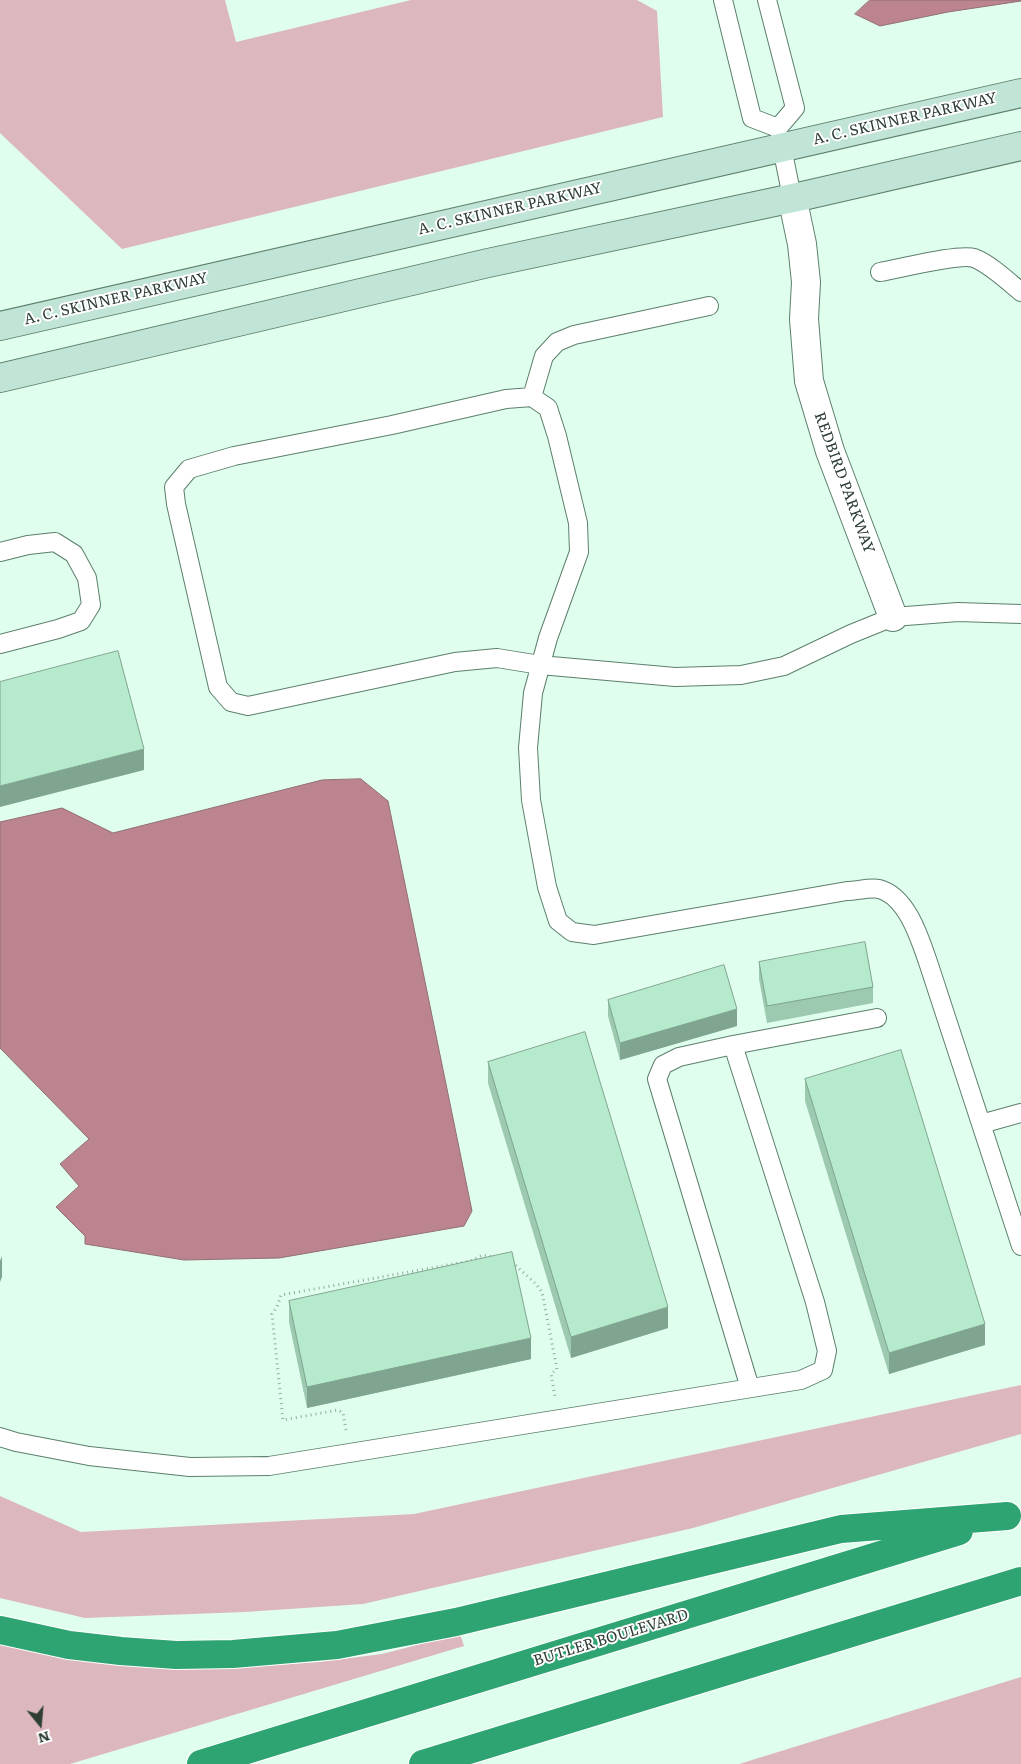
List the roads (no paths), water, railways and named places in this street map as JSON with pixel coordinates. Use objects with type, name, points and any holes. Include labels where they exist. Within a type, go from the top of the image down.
[{"type":"highway","points":[[0,1630],[69,1645],[176,1655],[243,1654],[337,1645],[456,1622],[840,1529],[1014,1514]]},
{"type":"highway","name":"BUTLER BOULEVARD","points":[[201,1764],[1014,1514]]},
{"type":"highway","points":[[423,1764],[1021,1581]]},
{"type":"highway","points":[[482,1764],[664,1690]]},
{"type":"main road","name":"A. C. SKINNER PARKWAY","points":[[0,326],[780,137],[1021,93]]},
{"type":"main road","points":[[0,378],[488,263],[1021,146]]},
{"type":"street","name":"REDBIRD PARKWAY","points":[[792,197],[802,244],[806,282],[804,319],[809,381],[830,452],[893,617]]},
{"type":"lane","points":[[723,0],[752,118],[780,137]]},
{"type":"lane","points":[[768,0],[795,108],[780,137],[792,197]]},
{"type":"lane","points":[[880,272],[949,259],[974,258],[1000,274],[1021,292]]},
{"type":"lane","points":[[532,397],[544,356],[557,342],[574,335],[709,306]]},
{"type":"lane","points":[[1021,614],[958,612],[893,617],[851,634],[784,666],[741,675],[675,677],[540,665],[497,658],[464,661],[248,706],[231,702],[218,687],[176,504],[174,487],[189,469],[234,456],[392,425],[506,399],[532,397],[548,408],[558,436],[578,523],[579,552],[540,665],[533,693],[529,739],[531,800],[547,887],[558,921],[572,932],[594,935],[847,892],[878,889],[896,899],[915,925],[1021,1246]]},
{"type":"lane","points":[[0,552],[28,545],[55,542],[74,554],[87,578],[91,605],[81,621],[58,630],[0,644]]},
{"type":"lane","points":[[750,1388],[657,1079],[663,1065],[679,1057],[877,1018]]},
{"type":"lane","points":[[0,1436],[16,1442],[89,1456],[190,1466],[269,1466],[801,1380],[823,1370],[827,1351],[816,1302],[733,1045]]},
{"type":"lane","points":[[982,1124],[1021,1113]]}]
